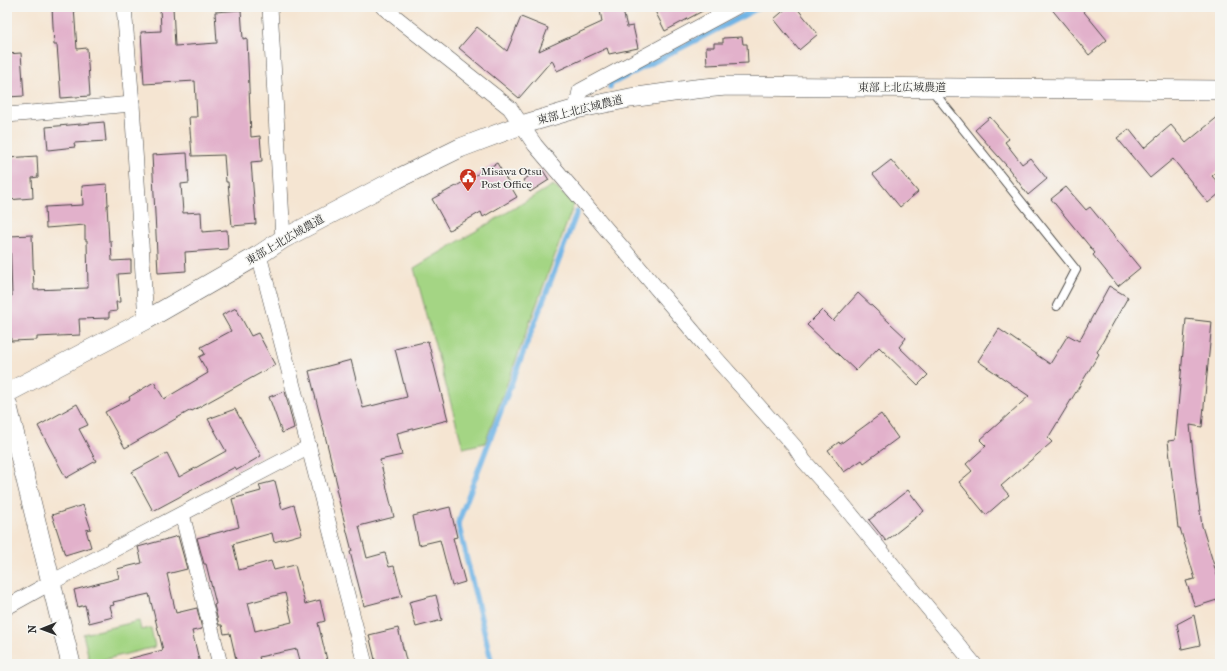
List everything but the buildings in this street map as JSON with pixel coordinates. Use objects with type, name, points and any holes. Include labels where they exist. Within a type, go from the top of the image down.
[{"type":"street","points":[[124,7],[146,320]]},
{"type":"street","points":[[270,7],[283,239]]},
{"type":"street","points":[[383,7],[510,108],[535,145],[704,344],[795,447],[804,461],[840,502],[974,664]]},
{"type":"street","points":[[576,109],[580,91],[736,7]]},
{"type":"street","name":"東部上北広域農道","points":[[7,394],[146,320],[259,255],[283,239],[397,179],[460,148],[521,125],[576,109],[630,98],[726,86],[1220,90]]},
{"type":"street","points":[[7,115],[132,104]]},
{"type":"street","points":[[259,255],[365,664]]},
{"type":"street","points":[[7,403],[71,664]]},
{"type":"street","points":[[7,607],[309,447]]},
{"type":"street","points":[[182,514],[220,664]]},
{"type":"lane","points":[[929,87],[1076,270],[1057,306]]},
{"type":"green space","points":[[553,185],[574,204],[485,443],[463,448],[414,268]]},
{"type":"green space","points":[[139,621],[141,630],[151,628],[155,647],[90,663],[83,634]]},
{"type":"waterway","points":[[610,87],[611,84],[760,7]]},
{"type":"waterway","points":[[492,664],[458,523],[577,212]]},
{"type":"place","name":"Misawa Otsu Post Office","points":[[468,192]]}]
